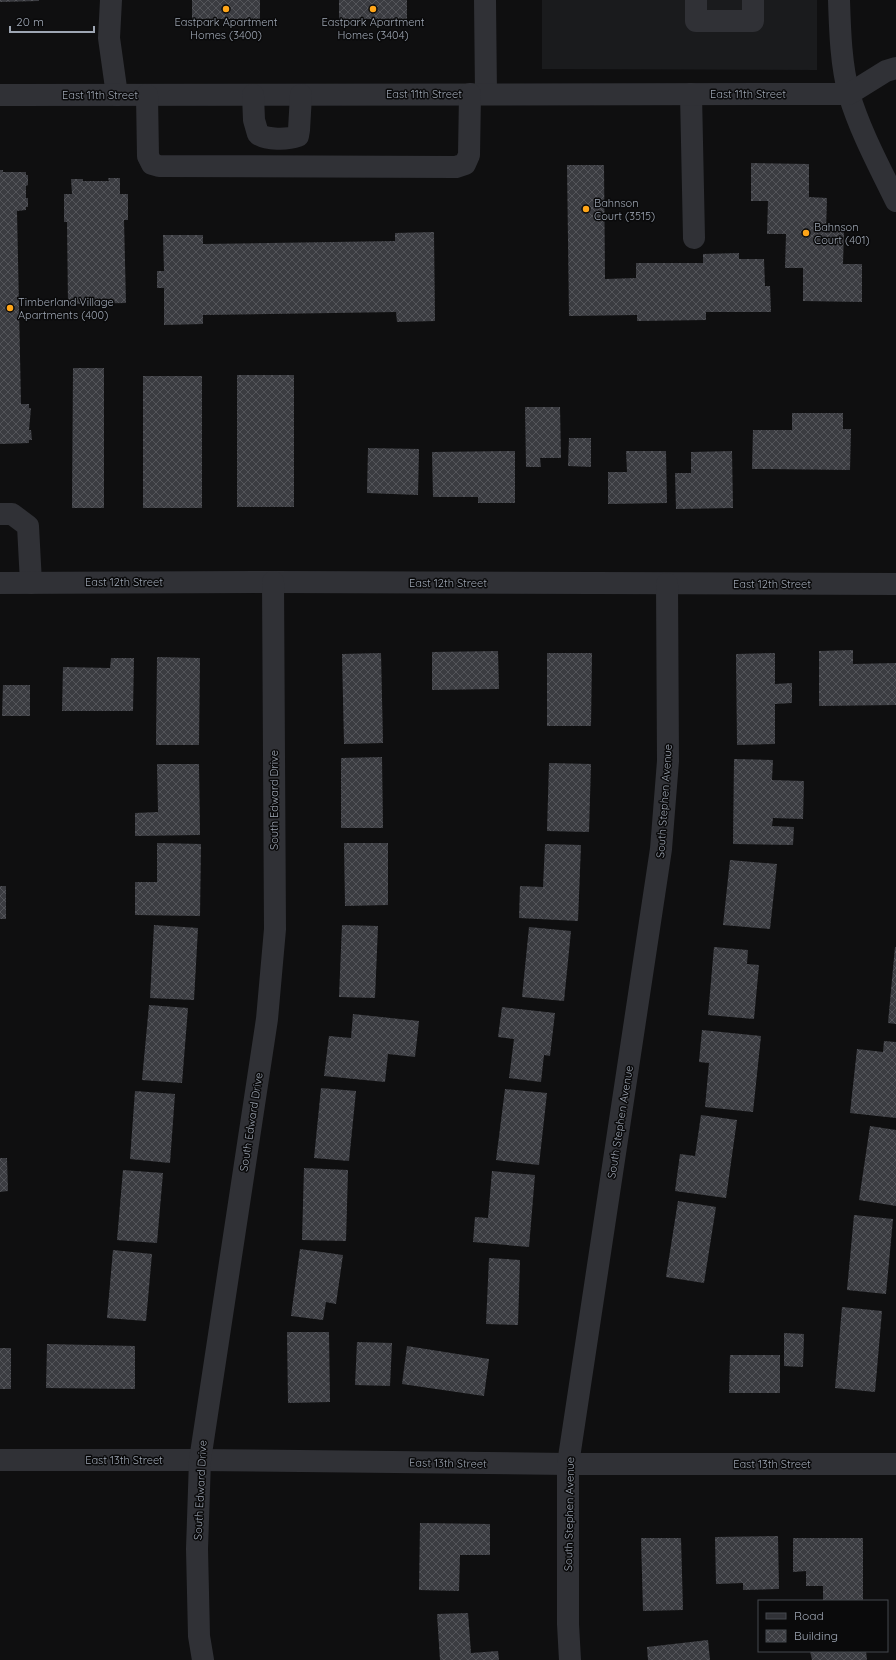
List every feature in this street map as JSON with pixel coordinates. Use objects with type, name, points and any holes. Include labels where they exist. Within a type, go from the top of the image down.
[{"type":"street","points":[[111,0],[109,38],[117,95]]},
{"type":"street","points":[[147,95],[148,156],[152,164],[159,166],[456,167],[465,164],[469,155],[478,94],[485,0]]},
{"type":"street","points":[[696,0],[696,20],[753,20],[753,0]]},
{"type":"street","points":[[839,0],[843,57],[849,94],[860,126],[896,201]]},
{"type":"street","points":[[849,94],[886,71],[896,68]]},
{"type":"street","points":[[691,94],[694,238]]},
{"type":"street","name":"East 11th Street","points":[[0,95],[849,94]]},
{"type":"street","points":[[253,95],[254,120],[258,134],[264,137],[292,138],[298,136],[301,95]]},
{"type":"street","points":[[279,137],[279,166]]},
{"type":"street","points":[[0,514],[12,514],[28,526],[31,583]]},
{"type":"street","name":"East 12th Street","points":[[0,583],[273,582],[896,584]]},
{"type":"street","name":"South Edward Drive","points":[[203,1660],[199,1636],[197,1549],[200,1460],[267,1019],[275,929],[273,582]]},
{"type":"street","name":"South Stephen Avenue","points":[[570,1660],[568,1624],[568,1464],[661,849],[668,761],[667,584]]},
{"type":"street","name":"East 13th Street","points":[[0,1460],[200,1460],[568,1464],[896,1464]]},
{"type":"shaded area","points":[[542,0],[817,0],[817,70],[542,69]]},
{"type":"building","points":[[0,0],[39,0],[39,1],[0,2]]},
{"type":"building","name":"Eastpark Apartment Homes (3400)","points":[[192,0],[260,0],[260,19],[192,19]]},
{"type":"building","name":"Eastpark Apartment Homes (3404)","points":[[339,0],[407,0],[407,19],[339,19]]},
{"type":"building","name":"Bahnson Court (401)","points":[[751,163],[809,164],[809,197],[827,198],[826,231],[844,231],[843,264],[862,264],[862,302],[803,301],[803,268],[785,268],[786,234],[767,234],[768,201],[751,201]]},
{"type":"building","name":"Bahnson Court (3515)","points":[[567,165],[604,165],[605,279],[636,278],[636,263],[703,263],[703,254],[739,253],[739,259],[764,259],[765,286],[770,286],[771,312],[706,312],[706,320],[637,321],[637,315],[569,316]]},
{"type":"building","name":"Timberland Village Apartments (400)","points":[[0,170],[3,170],[3,172],[26,172],[26,175],[28,175],[26,198],[28,198],[28,207],[26,207],[26,210],[17,211],[21,404],[29,404],[29,408],[31,408],[29,430],[31,430],[32,440],[29,440],[29,443],[0,444]]},
{"type":"building","points":[[108,178],[120,178],[120,194],[128,194],[128,220],[124,220],[126,303],[68,304],[67,222],[64,222],[64,194],[72,194],[71,179],[83,179],[83,181],[109,181]]},
{"type":"building","points":[[434,232],[435,321],[397,322],[396,312],[203,315],[203,324],[164,325],[164,288],[157,288],[157,271],[164,271],[163,235],[203,235],[203,244],[395,241],[395,233]]},
{"type":"building","points":[[73,368],[104,368],[104,508],[72,508]]},
{"type":"building","points":[[237,375],[294,375],[294,507],[237,507]]},
{"type":"building","points":[[143,376],[202,376],[202,508],[143,508]]},
{"type":"building","points":[[525,407],[560,407],[561,458],[540,458],[541,467],[526,467]]},
{"type":"building","points":[[792,413],[843,413],[843,429],[851,429],[850,470],[752,469],[753,430],[792,430]]},
{"type":"building","points":[[569,438],[591,438],[591,467],[568,466]]},
{"type":"building","points":[[368,448],[419,449],[418,495],[367,493]]},
{"type":"building","points":[[515,451],[515,503],[478,503],[478,497],[433,497],[432,452]]},
{"type":"building","points":[[626,451],[666,451],[667,503],[608,504],[608,472],[627,472]]},
{"type":"building","points":[[732,451],[733,508],[676,509],[675,473],[691,473],[691,452]]},
{"type":"building","points":[[853,650],[853,664],[896,663],[896,705],[819,706],[819,651]]},
{"type":"building","points":[[498,651],[499,689],[432,690],[432,652]]},
{"type":"building","points":[[381,653],[383,743],[344,744],[342,654]]},
{"type":"building","points":[[547,653],[592,653],[591,726],[547,726]]},
{"type":"building","points":[[775,653],[775,684],[792,683],[792,703],[775,704],[775,744],[737,745],[736,654]]},
{"type":"building","points":[[157,657],[200,658],[199,745],[156,745]]},
{"type":"building","points":[[111,658],[134,658],[133,711],[62,711],[63,667],[110,668]]},
{"type":"building","points":[[3,685],[30,685],[30,716],[2,716]]},
{"type":"building","points":[[382,757],[383,828],[341,828],[341,758]]},
{"type":"building","points":[[734,759],[773,760],[772,780],[804,781],[803,819],[773,818],[772,826],[794,827],[793,845],[733,844]]},
{"type":"building","points":[[549,763],[591,764],[589,832],[547,831]]},
{"type":"building","points":[[157,764],[199,764],[200,835],[135,836],[135,813],[158,812]]},
{"type":"building","points":[[157,843],[201,844],[200,916],[135,915],[135,882],[157,882]]},
{"type":"building","points":[[344,843],[388,843],[388,905],[345,906]]},
{"type":"building","points":[[545,844],[581,845],[578,921],[519,918],[520,886],[543,887]]},
{"type":"building","points":[[730,860],[777,864],[770,929],[723,925]]},
{"type":"building","points":[[0,886],[6,886],[6,919],[0,919]]},
{"type":"building","points":[[154,925],[198,928],[194,1000],[150,998]]},
{"type":"building","points":[[342,925],[378,926],[375,998],[339,997]]},
{"type":"building","points":[[529,927],[571,931],[564,1001],[522,997]]},
{"type":"building","points":[[714,947],[748,950],[747,964],[759,965],[754,1019],[708,1015]]},
{"type":"building","points":[[896,947],[896,1024],[888,1023]]},
{"type":"building","points":[[149,1005],[188,1008],[182,1083],[142,1080]]},
{"type":"building","points":[[502,1007],[555,1013],[550,1056],[544,1055],[541,1082],[509,1078],[514,1039],[498,1037]]},
{"type":"building","points":[[353,1014],[419,1021],[415,1057],[388,1054],[385,1082],[324,1076],[329,1036],[351,1038]]},
{"type":"building","points":[[702,1030],[761,1036],[753,1112],[705,1107],[709,1063],[699,1062]]},
{"type":"building","points":[[884,1041],[896,1042],[896,1118],[850,1113],[857,1049],[883,1052]]},
{"type":"building","points":[[321,1088],[356,1091],[349,1161],[314,1158]]},
{"type":"building","points":[[505,1089],[547,1093],[539,1165],[496,1160]]},
{"type":"building","points":[[135,1091],[175,1094],[170,1163],[130,1159]]},
{"type":"building","points":[[701,1115],[737,1120],[726,1198],[675,1191],[680,1154],[695,1156]]},
{"type":"building","points":[[870,1126],[896,1130],[896,1206],[859,1200]]},
{"type":"building","points":[[0,1158],[7,1158],[8,1191],[0,1192]]},
{"type":"building","points":[[304,1168],[348,1170],[346,1241],[302,1240]]},
{"type":"building","points":[[123,1170],[163,1173],[157,1243],[117,1240]]},
{"type":"building","points":[[492,1171],[535,1175],[529,1247],[473,1242],[475,1217],[488,1218]]},
{"type":"building","points":[[678,1201],[716,1207],[704,1283],[666,1277]]},
{"type":"building","points":[[854,1215],[893,1219],[886,1294],[847,1290]]},
{"type":"building","points":[[300,1249],[343,1255],[336,1304],[326,1302],[323,1320],[291,1316]]},
{"type":"building","points":[[113,1250],[152,1254],[146,1321],[107,1318]]},
{"type":"building","points":[[489,1258],[520,1260],[518,1325],[486,1324]]},
{"type":"building","points":[[842,1307],[882,1311],[875,1392],[835,1388]]},
{"type":"building","points":[[287,1332],[329,1332],[330,1402],[288,1403]]},
{"type":"building","points":[[784,1333],[804,1334],[803,1367],[784,1366]]},
{"type":"building","points":[[357,1342],[392,1343],[390,1386],[355,1385]]},
{"type":"building","points":[[47,1344],[135,1346],[135,1389],[46,1388]]},
{"type":"building","points":[[407,1346],[489,1359],[484,1396],[402,1384]]},
{"type":"building","points":[[0,1348],[11,1348],[11,1389],[0,1389]]},
{"type":"building","points":[[730,1355],[780,1355],[780,1393],[729,1393]]},
{"type":"building","points":[[420,1523],[490,1524],[490,1555],[460,1555],[459,1591],[419,1590]]},
{"type":"building","points":[[778,1536],[779,1589],[743,1590],[743,1583],[716,1584],[715,1537]]},
{"type":"building","points":[[641,1538],[681,1538],[683,1610],[643,1611]]},
{"type":"building","points":[[793,1538],[863,1538],[863,1600],[823,1600],[823,1586],[806,1586],[806,1571],[793,1572]]},
{"type":"building","points":[[468,1613],[471,1653],[498,1651],[499,1660],[440,1660],[437,1614]]},
{"type":"building","points":[[708,1640],[710,1660],[648,1660],[647,1647]]},
{"type":"building","points":[[810,1652],[866,1652],[867,1660],[812,1660]]},
{"type":"place","name":"Eastpark Apartment Homes (3400)","points":[[226,9]]},
{"type":"place","name":"Eastpark Apartment Homes (3404)","points":[[373,9]]},
{"type":"place","name":"Bahnson Court (3515)","points":[[586,209]]},
{"type":"place","name":"Bahnson Court (401)","points":[[806,233]]},
{"type":"place","name":"Timberland Village Apartments (400)","points":[[10,308]]}]
